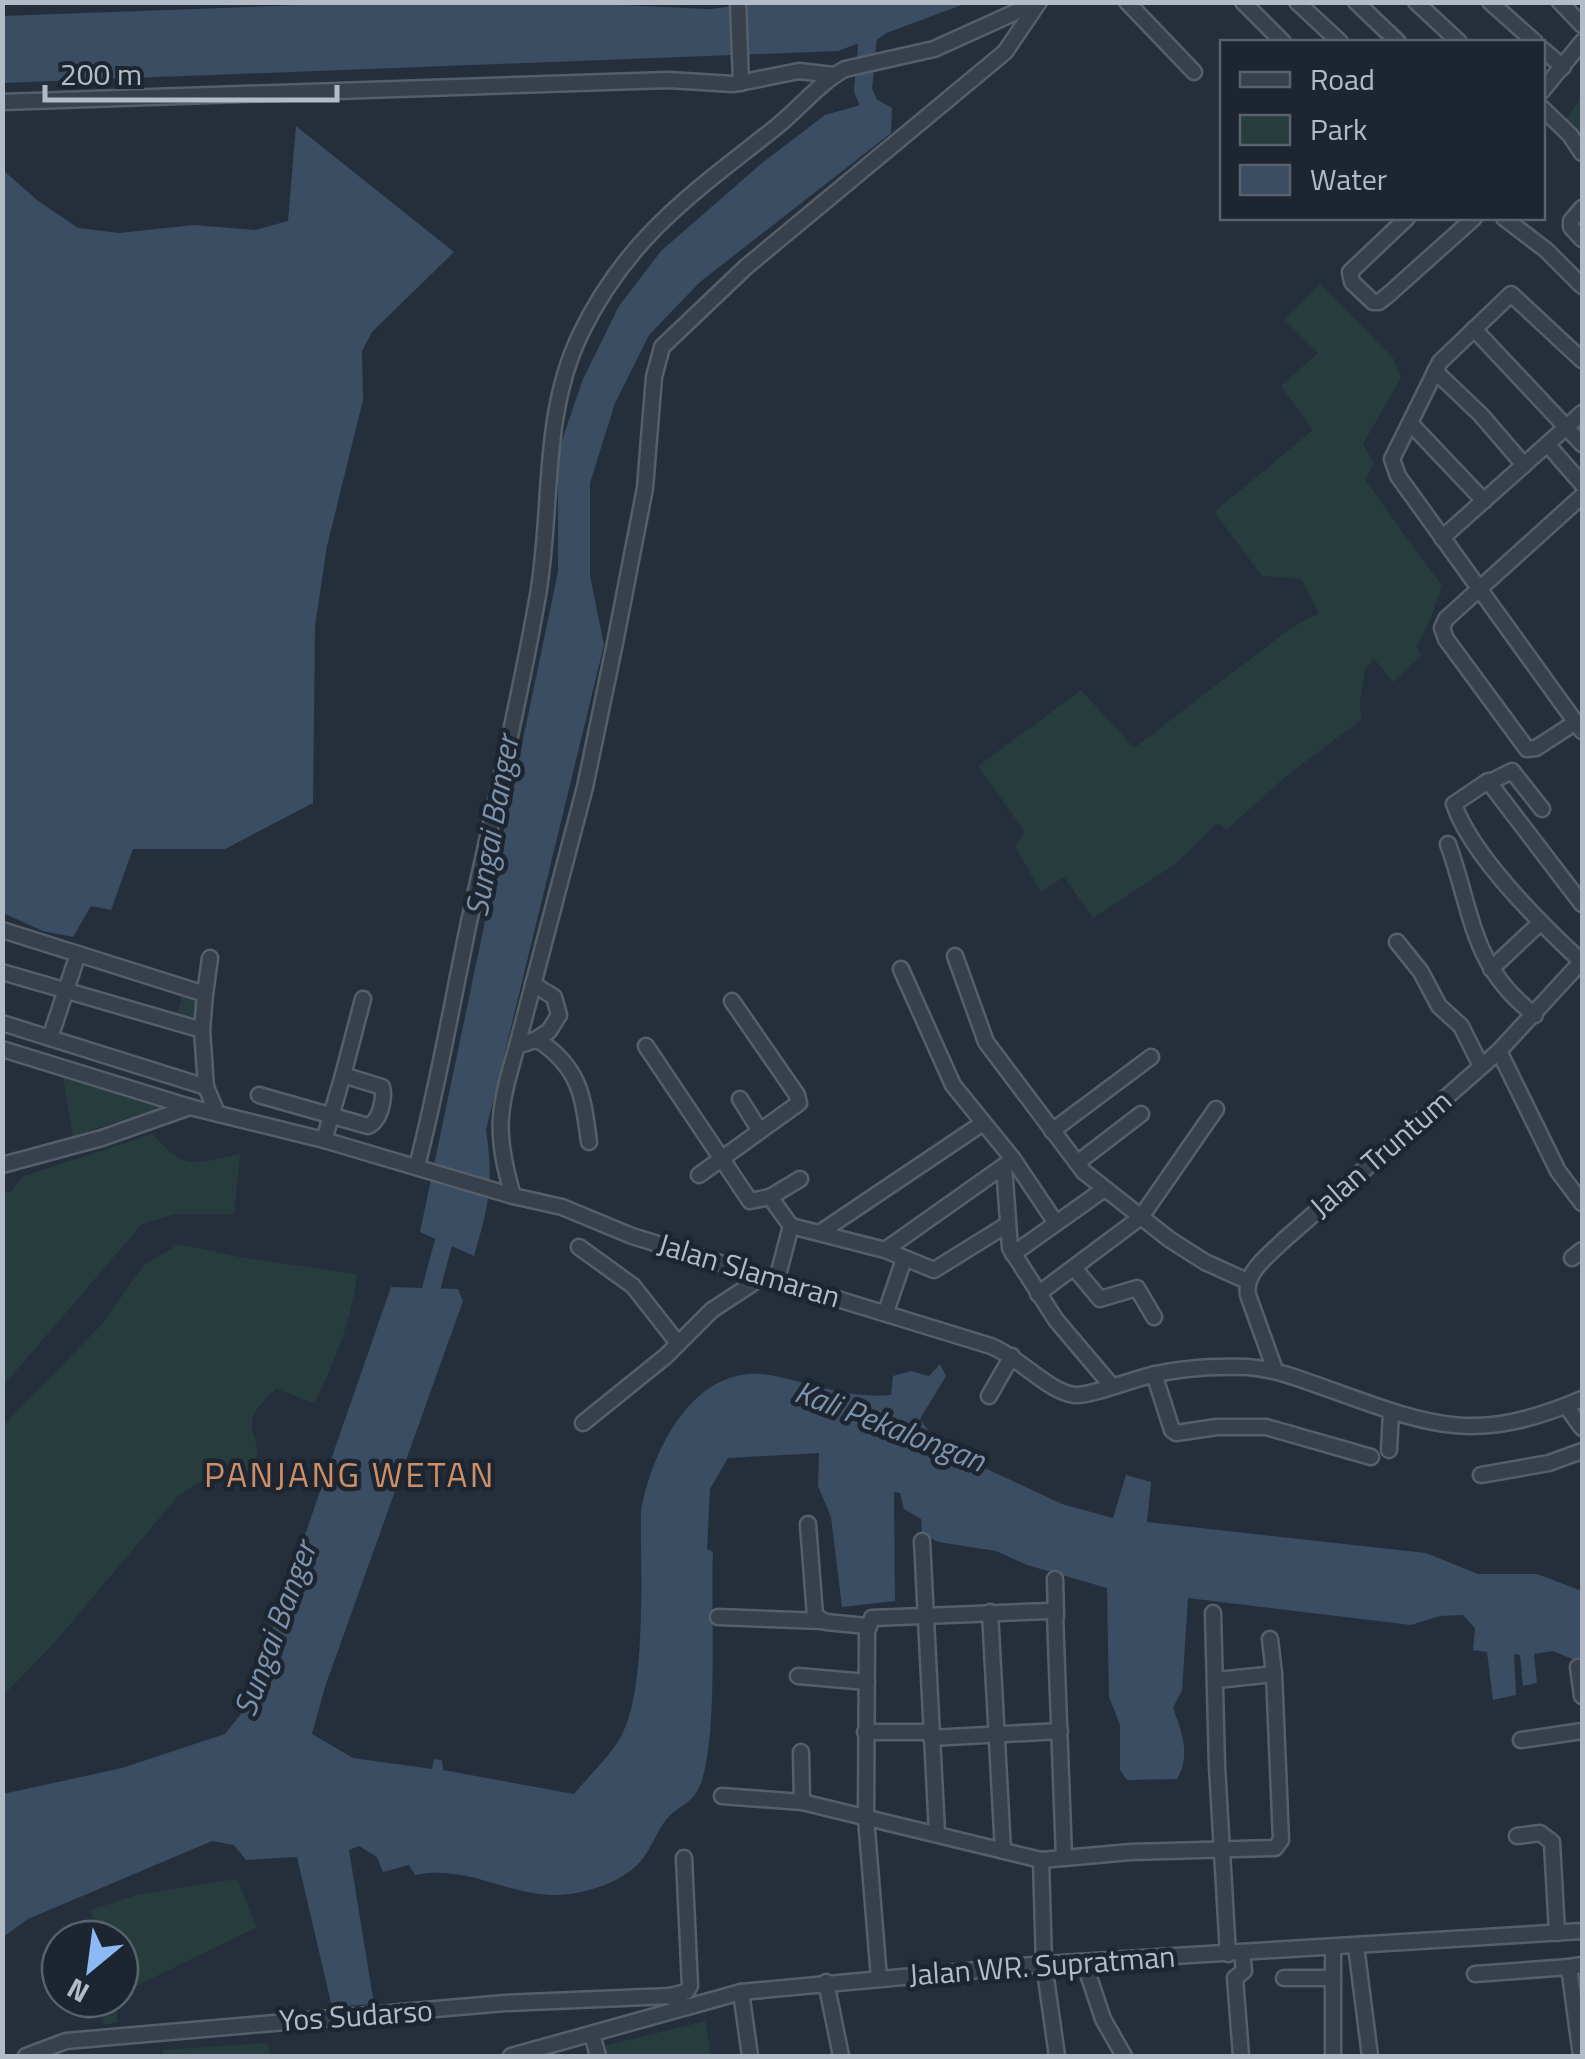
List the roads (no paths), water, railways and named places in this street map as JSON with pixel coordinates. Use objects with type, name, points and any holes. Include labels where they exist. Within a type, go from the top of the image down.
[{"type":"street","points":[[738,2],[741,81]]},
{"type":"street","points":[[2,102],[741,81],[799,71],[839,72],[934,48],[1038,2]]},
{"type":"street","points":[[507,1194],[498,1127],[585,787],[646,488],[654,377],[662,347],[746,267],[1005,52],[1038,2]]},
{"type":"street","points":[[1127,2],[1194,72]]},
{"type":"street","points":[[1243,2],[1281,40]]},
{"type":"street","points":[[1296,2],[1338,40]]},
{"type":"street","points":[[1356,2],[1396,40]]},
{"type":"street","points":[[1416,2],[1456,40]]},
{"type":"street","points":[[1490,2],[1533,40]]},
{"type":"street","points":[[1567,5],[1582,26]]},
{"type":"street","points":[[1545,87],[1582,42]]},
{"type":"street","points":[[1545,52],[1563,67]]},
{"type":"street","points":[[424,1169],[532,626],[546,525],[549,448],[568,361],[598,302],[636,244],[667,213],[839,72]]},
{"type":"street","points":[[1545,111],[1570,134],[1582,153]]},
{"type":"street","points":[[1582,208],[1571,221],[1571,227],[1582,239]]},
{"type":"street","points":[[1405,220],[1350,272],[1352,282],[1374,302],[1388,295],[1472,220]]},
{"type":"street","points":[[1507,220],[1546,250],[1582,286]]},
{"type":"street","points":[[1582,360],[1514,294],[1435,371],[1394,453],[1394,469],[1442,538],[1479,589],[1579,726],[1530,750],[1513,732],[1442,628],[1446,619],[1479,589],[1582,497]]},
{"type":"street","points":[[1474,329],[1582,444]]},
{"type":"street","points":[[1435,371],[1481,414],[1524,465]]},
{"type":"street","points":[[1442,538],[1582,414]]},
{"type":"street","points":[[1411,424],[1484,500]]},
{"type":"street","points":[[1548,445],[1582,484]]},
{"type":"street","points":[[1542,808],[1512,771],[1486,781],[1454,806],[1495,870],[1540,924],[1582,962]]},
{"type":"street","points":[[1490,782],[1582,904]]},
{"type":"street","points":[[1448,844],[1476,943],[1508,992],[1535,1015]]},
{"type":"street","points":[[1492,970],[1540,924]]},
{"type":"street","points":[[2,930],[205,994]]},
{"type":"street","points":[[1397,942],[1421,972],[1439,1006],[1461,1026],[1482,1066]]},
{"type":"street","points":[[50,1038],[78,954]]},
{"type":"street","points":[[955,956],[986,1042],[1077,1163],[1103,1190],[1205,1262],[1247,1281],[1248,1295],[1275,1370]]},
{"type":"street","points":[[210,958],[202,1030],[206,1087],[217,1113]]},
{"type":"street","name":"Jalan Truntum","points":[[1247,1281],[1284,1240],[1499,1051],[1582,962]]},
{"type":"street","points":[[900,969],[945,1072],[1056,1223]]},
{"type":"street","points":[[2,972],[202,1030]]},
{"type":"street","points":[[517,1046],[550,1031],[560,1015],[554,998],[533,984]]},
{"type":"street","points":[[324,1140],[362,999]]},
{"type":"street","points":[[699,1175],[794,1109],[800,1100],[732,1001]]},
{"type":"street","points":[[2,1023],[206,1087]]},
{"type":"street","points":[[535,1040],[550,1048],[582,1088],[589,1142]]},
{"type":"street","points":[[646,1046],[750,1201],[770,1198],[800,1179]]},
{"type":"street","name":"Jalan Slamaran","points":[[2,1049],[190,1108],[324,1140],[507,1194],[562,1206],[632,1236],[886,1312],[1012,1356],[1066,1392],[1081,1395],[1154,1374],[1213,1368],[1275,1370],[1391,1412],[1477,1428],[1518,1422],[1582,1400]]},
{"type":"street","points":[[1499,1051],[1558,1171],[1582,1203]]},
{"type":"street","points":[[1052,1131],[1152,1057]]},
{"type":"street","points":[[259,1096],[373,1124],[384,1094],[378,1084],[342,1074]]},
{"type":"street","points":[[740,1100],[760,1131]]},
{"type":"street","points":[[2,1165],[102,1138],[190,1108]]},
{"type":"street","points":[[1038,1294],[1141,1217],[1216,1108]]},
{"type":"street","points":[[1077,1163],[1142,1114]]},
{"type":"street","points":[[820,1232],[983,1123]]},
{"type":"street","points":[[1008,1162],[1008,1242],[1013,1254],[1038,1294],[1111,1385]]},
{"type":"street","points":[[885,1250],[1008,1162]]},
{"type":"street","points":[[1013,1254],[1103,1190]]},
{"type":"street","points":[[770,1198],[791,1226],[885,1250],[936,1270],[1008,1224]]},
{"type":"street","points":[[582,1422],[666,1356],[712,1310],[771,1278],[791,1226]]},
{"type":"street","points":[[578,1247],[633,1286],[677,1342]]},
{"type":"street","points":[[886,1312],[904,1260]]},
{"type":"street","points":[[1074,1268],[1100,1299],[1138,1288],[1154,1317]]},
{"type":"street","points":[[989,1396],[1012,1356]]},
{"type":"street","points":[[1154,1374],[1176,1434],[1266,1427],[1371,1457]]},
{"type":"street","points":[[1566,1406],[1582,1428]]},
{"type":"street","points":[[1389,1450],[1391,1412]]},
{"type":"street","points":[[1480,1475],[1524,1469],[1582,1451]]},
{"type":"street","points":[[808,1524],[814,1613],[823,1622]]},
{"type":"street","points":[[922,1541],[937,1833]]},
{"type":"street","points":[[1055,1580],[1064,1858]]},
{"type":"street","points":[[880,1978],[866,1818],[867,1626],[874,1617],[1051,1611],[1056,1616]]},
{"type":"street","points":[[990,1612],[1003,1851]]},
{"type":"street","points":[[1214,1613],[1217,1766],[1223,1850],[1239,1960],[1235,1978],[1240,2056]]},
{"type":"street","points":[[718,1617],[867,1626]]},
{"type":"street","points":[[722,1796],[802,1802],[1041,1860],[1275,1848],[1280,1844],[1270,1639]]},
{"type":"street","points":[[1578,1667],[1582,1696]]},
{"type":"street","points":[[1217,1680],[1274,1674]]},
{"type":"street","points":[[798,1676],[867,1682]]},
{"type":"street","points":[[1521,1740],[1582,1730]]},
{"type":"street","points":[[866,1732],[931,1735],[1060,1731]]},
{"type":"street","points":[[801,1752],[802,1802]]},
{"type":"street","points":[[1517,1836],[1540,1834],[1552,1842],[1557,1933]]},
{"type":"street","points":[[670,1996],[686,1992],[690,1986],[684,1858]]},
{"type":"street","points":[[1041,1860],[1045,1968],[1058,2056]]},
{"type":"street","name":"Jalan WR. Supratman","points":[[511,2056],[740,1992],[1084,1962],[1334,1962],[1357,1954],[1582,1931]]},
{"type":"street","points":[[1357,1954],[1370,2056]]},
{"type":"street","points":[[1084,1962],[1102,2020],[1124,2056]]},
{"type":"street","points":[[1284,1978],[1334,1962],[1333,2056]]},
{"type":"street","points":[[1475,1974],[1576,1966],[1581,2056]]},
{"type":"street","points":[[826,1982],[841,2056]]},
{"type":"street","points":[[740,1992],[750,2056]]},
{"type":"street","points":[[670,1996],[685,2008]]},
{"type":"street","name":"Yos Sudarso","points":[[26,2056],[66,2041],[174,2030],[505,2004],[670,1996]]},
{"type":"street","points":[[592,2034],[598,2056]]},
{"type":"street","points":[[566,2056],[574,2040]]},
{"type":"water","points":[[383,2],[553,2],[709,9],[771,2],[967,3],[838,51],[3,83],[2,16]]},
{"type":"water","points":[[878,100],[892,108],[891,133],[700,282],[649,335],[615,403],[590,483],[590,576],[604,645],[486,1130],[489,1194],[474,1256],[420,1232],[558,572],[558,452],[583,379],[619,306],[661,251],[762,163],[825,115]]},
{"type":"water","points":[[296,126],[454,252],[372,332],[362,351],[363,400],[327,546],[315,626],[313,803],[225,849],[133,849],[111,910],[91,906],[73,937],[43,931],[3,913],[3,170],[78,228],[119,233],[194,225],[255,230],[288,221]]},
{"type":"water","name":"Kali Pekalongan","points":[[391,1287],[458,1289],[463,1301],[325,1687],[312,1734],[353,1758],[432,1769],[434,1759],[442,1760],[443,1770],[574,1794],[619,1740],[635,1692],[641,1511],[655,1462],[667,1437],[699,1396],[720,1382],[743,1375],[770,1375],[875,1396],[891,1395],[893,1376],[911,1371],[929,1376],[940,1364],[946,1376],[920,1419],[940,1447],[1062,1504],[1113,1518],[1126,1475],[1151,1482],[1147,1522],[1426,1553],[1478,1574],[1537,1574],[1582,1591],[1582,1663],[1553,1651],[1534,1654],[1537,1683],[1523,1686],[1520,1655],[1514,1654],[1516,1695],[1493,1700],[1487,1652],[1473,1650],[1475,1628],[1463,1615],[1440,1616],[1411,1625],[1188,1598],[1182,1690],[1173,1708],[1184,1744],[1184,1762],[1177,1779],[1127,1780],[1120,1770],[1120,1725],[1109,1697],[1107,1588],[1027,1565],[996,1551],[938,1542],[922,1534],[921,1519],[904,1509],[900,1493],[894,1492],[895,1601],[842,1607],[831,1517],[818,1486],[819,1453],[728,1458],[710,1489],[707,1549],[713,1552],[711,1717],[702,1778],[694,1796],[665,1821],[644,1857],[628,1873],[596,1888],[551,1895],[468,1876],[415,1875],[409,1865],[383,1872],[377,1857],[359,1846],[349,1850],[374,2004],[332,2007],[297,1857],[246,1860],[234,1845],[212,1841],[28,1919],[3,1937],[3,1794],[122,1768],[225,1734],[248,1705],[273,1656],[266,1647]]},
{"type":"waterway","name":"Sungai Banger","points":[[858,120],[870,107],[863,90],[868,35],[883,24]]},
{"type":"waterway","name":"Sungai Banger","points":[[426,1308],[449,1222]]},
{"type":"district","name":"PANJANG WETAN","points":[[350,1475]]}]
